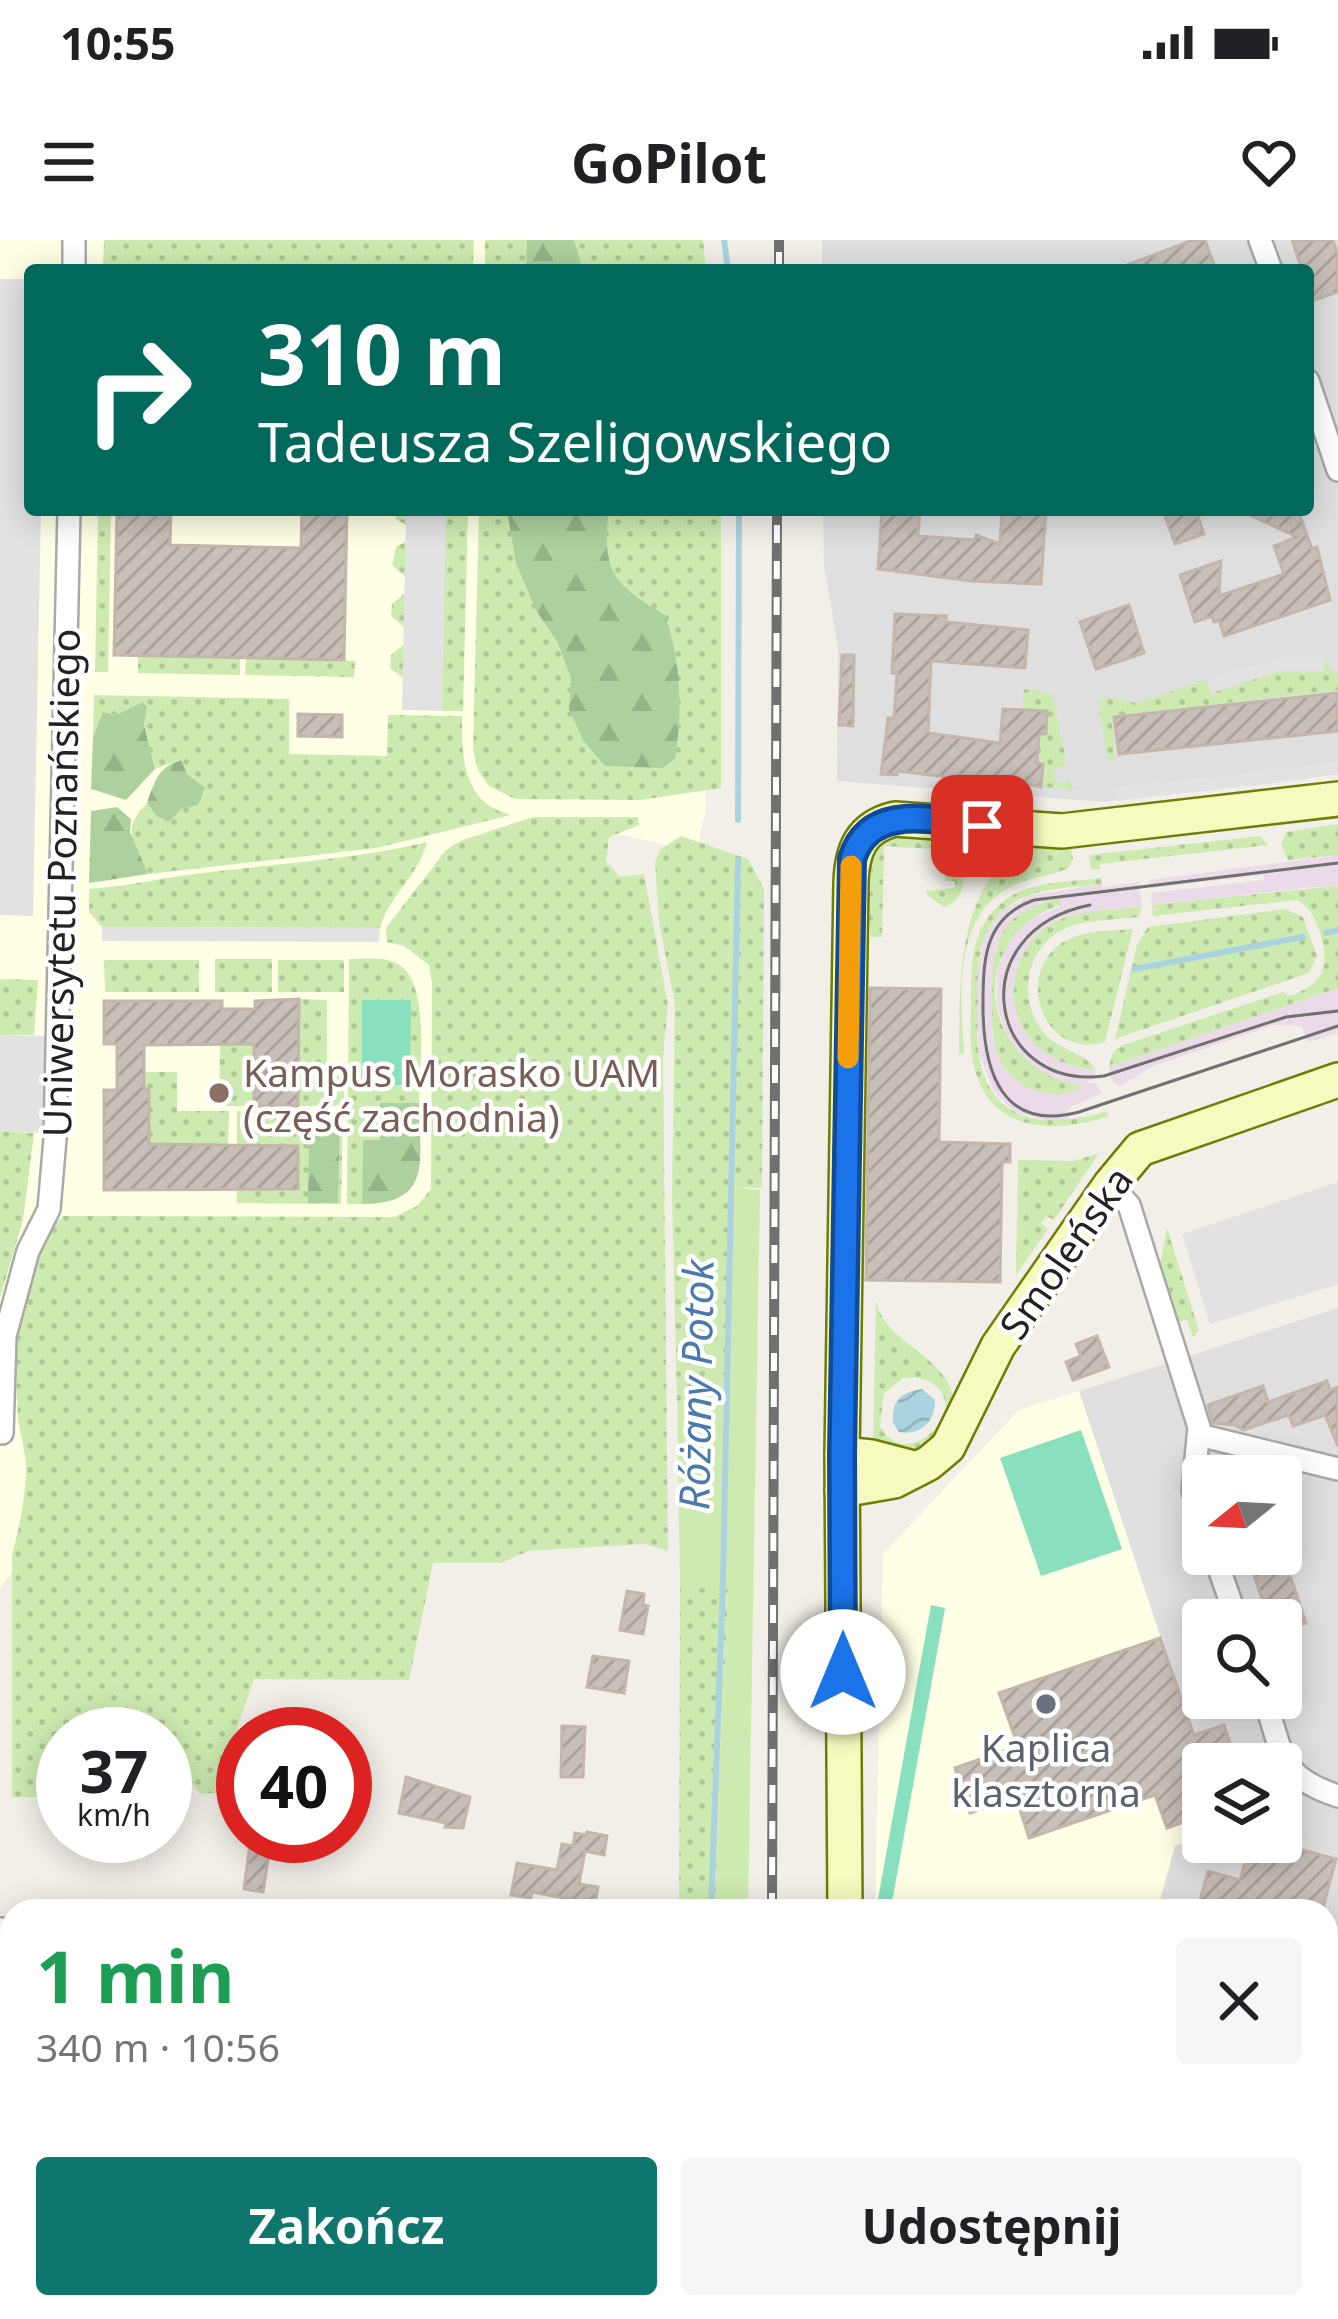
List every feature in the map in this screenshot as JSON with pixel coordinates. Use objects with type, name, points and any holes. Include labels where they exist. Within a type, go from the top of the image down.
[{"type":"street","points":[[1314,399],[1338,470]]},
{"type":"street","name":"Uniwersytetu Poznańskiego","points":[[2,1433],[5,1336],[28,1251],[49,1209],[55,1138],[69,516]]},
{"type":"street","points":[[845,1899],[842,1454],[854,852],[871,828],[895,819],[1062,831],[1338,799]]},
{"type":"street","name":"Smoleńska","points":[[842,1490],[880,1486],[917,1469],[956,1436],[998,1346],[1110,1185],[1147,1145],[1338,1080]]},
{"type":"street","points":[[1110,1185],[1123,1195],[1136,1226],[1199,1435],[1196,1455]]},
{"type":"street","points":[[1199,1435],[1338,1469]]},
{"type":"street","points":[[842,1454],[872,1456],[917,1469]]},
{"type":"street","points":[[1271,1719],[1289,1769],[1310,1786],[1338,1796]]},
{"type":"shaded area","name":"Kampus Morasko UAM (część zachodnia)","points":[[0,240],[669,240],[671,264],[24,264],[24,516],[693,516],[706,809],[696,851],[603,831],[439,855],[438,1335],[30,1546],[0,1588]]},
{"type":"shaded area","points":[[822,240],[1338,240],[1338,770],[1104,802],[837,781],[838,647],[824,567],[823,516],[1314,516],[1314,264],[822,264]]},
{"type":"shaded area","points":[[0,279],[24,279],[24,516],[41,516],[33,916],[0,915]]},
{"type":"shaded area","points":[[406,516],[446,516],[442,711],[402,710]]},
{"type":"shaded area","points":[[1288,656],[1324,656],[1323,671],[1279,671],[1211,693],[1206,680]]},
{"type":"shaded area","points":[[1338,762],[1338,774],[1283,782],[1117,801],[1115,788]]},
{"type":"shaded area","points":[[1338,855],[1338,888],[1152,905],[1151,893],[1264,880],[1263,875],[1151,888],[1150,880]]},
{"type":"shaded area","points":[[1139,882],[1142,907],[1077,915],[1037,933],[1014,987],[1017,1016],[1081,1069],[1095,1070],[1095,1079],[1084,1083],[1096,1083],[1102,1093],[1067,1109],[1070,1119],[1107,1111],[1057,1123],[1015,1112],[994,1092],[979,1054],[977,973],[985,934],[1004,909],[1032,895]],"holes":[[[1041,902],[1060,906],[1026,922],[1005,947],[997,972],[997,1006],[1009,1042],[1023,1060],[1044,1076],[1083,1087],[1062,1095],[992,1037],[995,946]]]},
{"type":"shaded area","points":[[102,927],[380,928],[379,942],[102,941]]},
{"type":"shaded area","points":[[1338,988],[1338,1033],[1308,1042],[1301,1026],[1274,1025],[1153,1066],[1119,1087],[1111,1079],[1109,1067]]},
{"type":"shaded area","points":[[0,1035],[50,1036],[45,1133],[0,1131]]},
{"type":"shaded area","points":[[1338,1182],[1338,1284],[1210,1324],[1182,1234]]},
{"type":"shaded area","points":[[1338,1308],[1338,1899],[882,1899],[886,1561],[1024,1409]]},
{"type":"shaded area","points":[[1079,1391],[1182,1702],[1182,1719],[1188,1719],[1193,1735],[1224,1725],[1230,1743],[1182,1743],[1182,1844],[1175,1846],[1160,1899],[875,1899],[883,1554],[1019,1410]]},
{"type":"shaded area","points":[[1182,1490],[1182,1525],[1171,1491]]},
{"type":"shaded area","points":[[1198,1575],[1211,1575],[1219,1599],[1206,1599]]},
{"type":"shaded area","points":[[1182,1633],[1182,1681],[1168,1638]]},
{"type":"green space","points":[[104,240],[474,240],[473,264],[103,264]]},
{"type":"green space","points":[[485,240],[703,240],[705,264],[485,264]]},
{"type":"green space","points":[[527,240],[574,240],[581,264],[526,264]]},
{"type":"green space","points":[[98,516],[111,516],[108,672],[95,672]]},
{"type":"green space","points":[[409,516],[468,516],[463,711],[442,711],[442,665],[403,664],[403,678],[390,668],[391,655],[403,645],[404,659],[443,659],[443,614],[404,613],[404,627],[391,616],[392,604],[404,594],[405,608],[406,562],[405,576],[392,565],[396,547],[405,542],[406,557],[444,557]]},
{"type":"green space","points":[[479,516],[721,516],[721,788],[640,800],[515,799],[489,786],[473,750]]},
{"type":"green space","points":[[508,516],[608,516],[607,548],[614,574],[633,594],[665,615],[679,686],[675,759],[663,768],[605,766],[583,740],[569,709],[571,678],[558,643],[536,610],[516,563]]},
{"type":"green space","points":[[138,655],[240,657],[240,675],[138,673]]},
{"type":"green space","points":[[1324,656],[1332,673],[1338,672],[1338,690],[1111,716],[1116,760],[1108,760],[1098,700],[1136,703],[1206,680],[1212,693],[1279,671],[1323,671]]},
{"type":"green space","points":[[246,658],[355,661],[354,677],[245,675]]},
{"type":"green space","points":[[1024,689],[1047,692],[1053,698],[1067,765],[1053,768],[1056,783],[1070,781],[1073,789],[1041,787],[1039,734],[1046,734],[1047,711],[1029,709],[1022,714]]},
{"type":"green space","points":[[94,695],[289,699],[289,754],[387,756],[388,715],[462,716],[468,777],[483,800],[511,815],[376,848],[148,874],[134,845],[134,822],[147,803],[156,816],[169,822],[185,793],[183,768],[180,760],[155,769],[144,725],[147,707],[116,715],[103,713],[93,737]]},
{"type":"green space","points":[[143,702],[155,769],[126,800],[91,789],[93,737],[103,712],[116,715]]},
{"type":"green space","points":[[181,760],[187,774],[205,788],[198,805],[181,809],[169,822],[156,816],[147,803],[162,771]]},
{"type":"green space","points":[[117,807],[131,819],[130,832],[148,874],[89,883],[91,811]]},
{"type":"green space","points":[[533,817],[638,817],[639,825],[609,837],[606,861],[620,877],[644,874],[668,1005],[663,1056],[668,1551],[644,1544],[528,1551],[501,1563],[433,1563],[409,1680],[254,1679],[244,1707],[216,1707],[216,1793],[200,1794],[192,1784],[192,1707],[36,1707],[36,1797],[12,1797],[12,1555],[26,1473],[18,1418],[18,1339],[35,1257],[63,1216],[394,1217],[417,1206],[431,1189],[432,983],[429,965],[404,946],[387,942],[386,928],[446,850]]},
{"type":"green space","points":[[1338,824],[1338,855],[1288,860],[1281,844],[1287,832]]},
{"type":"green space","points":[[896,832],[947,841],[960,860],[963,883],[954,902],[944,907],[926,891],[955,888],[955,881],[945,881],[945,873],[955,873],[956,867],[946,865],[945,850],[884,846],[882,937],[871,937],[864,892],[866,866],[881,843]]},
{"type":"green space","points":[[681,836],[748,859],[764,889],[762,1188],[734,1187],[730,1401],[677,1401],[672,1192],[675,1004],[659,922],[655,861],[661,849]]},
{"type":"green space","points":[[1260,836],[1268,845],[1100,864],[1100,869],[1091,870],[1089,855]]},
{"type":"green space","points":[[1070,841],[1073,859],[1067,869],[1014,885],[979,916],[964,959],[964,1054],[959,1054],[962,971],[966,943],[972,916],[982,891],[1017,849]]},
{"type":"green space","points":[[427,842],[380,928],[102,927],[89,912],[89,889],[347,857]]},
{"type":"green space","points":[[1101,878],[1102,884],[1050,890],[1014,902],[995,920],[983,942],[978,1047],[987,1083],[998,1099],[1029,1118],[1067,1120],[1107,1111],[1109,1116],[1067,1125],[1027,1123],[994,1105],[974,1066],[975,947],[993,911],[1014,894]]},
{"type":"green space","points":[[1335,886],[1338,988],[1109,1067],[1120,1046],[1283,992],[1289,996],[1311,986],[1322,972],[1323,942],[1308,909],[1297,900],[1153,916],[1152,905]]},
{"type":"green space","points":[[1059,899],[1060,905],[1028,922],[1007,946],[997,974],[996,1003],[1005,1032],[1023,1057],[1049,1076],[1083,1086],[1052,1094],[1029,1088],[1003,1066],[993,1035],[992,982],[996,948],[1010,922],[1022,912]]},
{"type":"green space","points":[[1142,907],[1139,917],[1064,929],[1041,948],[1029,976],[1030,1006],[1036,1020],[1050,1039],[1096,1070],[1076,1067],[1043,1051],[1021,1025],[1015,1008],[1017,969],[1030,942],[1065,918]]},
{"type":"green space","points":[[1285,909],[1303,917],[1317,956],[1309,973],[1115,1039],[1137,945],[1148,927]]},
{"type":"green space","points":[[1133,929],[1105,1042],[1083,1044],[1064,1038],[1041,1009],[1041,971],[1050,953],[1083,934]]},
{"type":"green space","points":[[215,959],[272,959],[272,992],[215,992]]},
{"type":"green space","points":[[349,959],[398,964],[415,988],[421,1027],[419,1103],[381,1103],[380,1140],[363,1141],[362,1204],[347,1204]]},
{"type":"green space","points":[[104,960],[199,960],[199,992],[105,992]]},
{"type":"green space","points":[[278,960],[344,960],[344,992],[278,992]]},
{"type":"green space","points":[[0,979],[38,980],[34,1035],[0,1035]]},
{"type":"green space","points":[[299,999],[327,1000],[327,1076],[344,1076],[344,1106],[298,1106]]},
{"type":"green space","points":[[362,1000],[411,1000],[410,1085],[362,1085]]},
{"type":"green space","points":[[254,1044],[254,1106],[219,1106],[220,1045]]},
{"type":"green space","points":[[144,1072],[177,1072],[177,1111],[229,1111],[228,1145],[149,1144],[149,1090],[144,1089]]},
{"type":"green space","points":[[380,1103],[419,1103],[418,1174],[402,1196],[362,1204],[363,1140],[380,1140]]},
{"type":"green space","points":[[237,1111],[343,1112],[341,1204],[237,1203],[237,1190],[298,1188],[298,1146],[237,1145]]},
{"type":"green space","points":[[304,1118],[340,1119],[338,1203],[308,1203],[309,1140],[301,1125]]},
{"type":"green space","points":[[0,1131],[34,1133],[23,1220],[0,1298]]},
{"type":"green space","points":[[1099,1153],[1054,1220],[1046,1216],[1041,1223],[1048,1229],[1016,1275],[1018,1160],[1073,1161]]},
{"type":"green space","points":[[733,1187],[760,1190],[748,1899],[715,1899],[728,1590],[680,1587],[677,1401],[730,1400]]},
{"type":"green space","points":[[1167,1228],[1199,1331],[1193,1337],[1187,1320],[1173,1324],[1157,1281]]},
{"type":"green space","points":[[876,1300],[894,1332],[940,1371],[953,1402],[940,1433],[912,1453],[873,1443]],"holes":[[[903,1378],[923,1379],[942,1394],[946,1415],[923,1439],[896,1442],[880,1426],[884,1393]]]},
{"type":"green space","points":[[1081,1430],[1122,1549],[1041,1576],[1000,1458]]},
{"type":"green space","points":[[680,1587],[728,1589],[715,1899],[679,1899]]},
{"type":"green space","points":[[931,1605],[945,1608],[893,1899],[878,1899]]},
{"type":"water","points":[[922,1389],[935,1400],[930,1420],[914,1432],[899,1432],[893,1423],[896,1403],[908,1392]]},
{"type":"building","points":[[1193,240],[1205,240],[1214,264],[1130,264]]},
{"type":"building","points":[[1292,240],[1333,240],[1338,292],[1314,300],[1314,264],[1300,264]]},
{"type":"building","points":[[117,516],[171,516],[170,545],[301,548],[302,516],[347,516],[344,660],[114,655]]},
{"type":"building","points":[[882,516],[920,516],[918,536],[975,540],[976,535],[1000,544],[1002,516],[1046,516],[1041,584],[878,569]]},
{"type":"building","points":[[1165,516],[1198,516],[1204,534],[1175,544]]},
{"type":"building","points":[[1252,516],[1300,516],[1312,549],[1317,547],[1330,600],[1224,636],[1219,620],[1214,622],[1212,616],[1195,622],[1180,575],[1221,561],[1219,596],[1284,574],[1274,546],[1297,537]]},
{"type":"building","points":[[1129,605],[1144,653],[1096,669],[1080,622]]},
{"type":"building","points":[[895,614],[946,616],[946,622],[1028,630],[1025,668],[931,661],[928,733],[1000,743],[1003,709],[1047,711],[1046,734],[1039,734],[1041,787],[982,776],[881,774],[888,718],[894,718]]},
{"type":"building","points":[[842,655],[854,655],[853,726],[839,725]]},
{"type":"building","points":[[1338,693],[1338,731],[1119,754],[1114,717]]},
{"type":"building","points":[[298,714],[342,715],[342,737],[298,736]]},
{"type":"building","points":[[870,988],[941,989],[939,1142],[1010,1144],[1010,1162],[1002,1162],[1000,1282],[866,1280]]},
{"type":"building","points":[[299,999],[298,1106],[254,1106],[254,1044],[144,1045],[149,1144],[298,1146],[298,1189],[104,1190],[104,1090],[117,1090],[117,1044],[104,1044],[104,1001],[222,1001],[222,1009],[255,1009],[255,1001]]},
{"type":"building","points":[[1097,1336],[1109,1367],[1073,1380],[1066,1362],[1081,1356],[1076,1344]]},
{"type":"building","points":[[1327,1381],[1330,1390],[1338,1387],[1338,1446],[1325,1415],[1293,1426],[1289,1415],[1243,1430],[1213,1423],[1208,1405],[1263,1386],[1268,1402]]},
{"type":"building","points":[[1254,1575],[1290,1575],[1298,1599],[1262,1599]]},
{"type":"building","points":[[627,1591],[644,1594],[643,1605],[648,1606],[643,1634],[620,1630]]},
{"type":"building","points":[[1160,1638],[1182,1701],[1182,1719],[1188,1719],[1194,1735],[1224,1725],[1230,1743],[1182,1743],[1182,1823],[1167,1828],[1155,1795],[1029,1838],[1016,1797],[970,1813],[955,1768],[1018,1746],[999,1693]]},
{"type":"building","points":[[593,1656],[629,1661],[624,1693],[587,1687]]},
{"type":"building","points":[[562,1726],[585,1727],[583,1777],[561,1777]]},
{"type":"building","points":[[406,1777],[470,1797],[463,1828],[399,1813]]},
{"type":"building","points":[[575,1833],[607,1836],[604,1855],[585,1851],[579,1884],[598,1887],[596,1899],[532,1892],[531,1898],[511,1895],[517,1863],[557,1870],[562,1844],[573,1846]]},
{"type":"building","points":[[1302,1850],[1336,1859],[1325,1899],[1200,1899],[1208,1871],[1240,1880],[1245,1863],[1302,1863]]},
{"type":"building","points":[[247,1863],[268,1863],[263,1892],[244,1889]]},
{"type":"waterway","name":"Różany Potok","points":[[724,240],[727,264]]},
{"type":"waterway","name":"Różany Potok","points":[[738,820],[739,516]]},
{"type":"waterway","name":"Różany Potok","points":[[711,1899],[738,860]]},
{"type":"waterway","points":[[1326,933],[1338,930]]},
{"type":"waterway","points":[[1134,969],[1303,937]]},
{"type":"tram line","points":[[1338,863],[1034,900],[1004,918],[995,931],[985,960],[983,1010],[988,1055],[1002,1092],[1015,1105],[1053,1116],[1079,1112],[1338,1026]]},
{"type":"tram line","points":[[1090,905],[1048,920],[1021,945],[1006,974],[1004,1006],[1014,1035],[1034,1059],[1064,1074],[1104,1076],[1286,1017],[1338,1011]]},
{"type":"railway","points":[[779,240],[779,264]]},
{"type":"railway","points":[[772,1899],[777,516]]},
{"type":"slow traffic","points":[[848,1058],[851,866]]},
{"type":"place","name":"Kampus Morasko UAM (część zachodnia)","points":[[219,1093]]},
{"type":"place","name":"Kaplica klasztorna","points":[[1046,1704]]},
{"type":"route","points":[[843,1672],[852,859],[866,832],[887,820],[982,826]]}]
